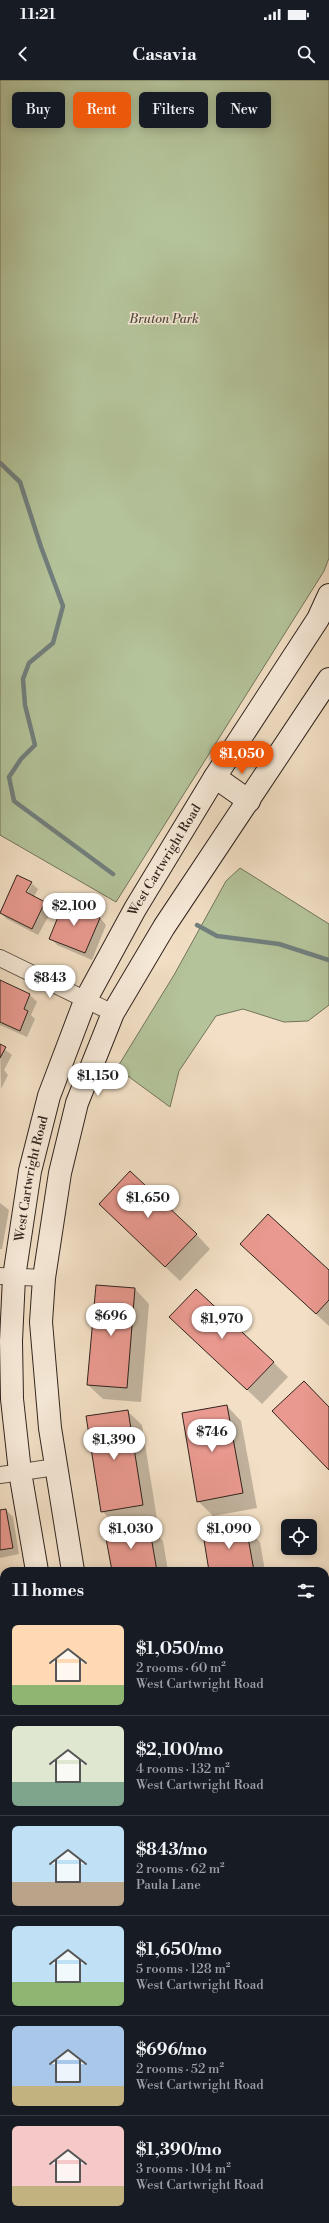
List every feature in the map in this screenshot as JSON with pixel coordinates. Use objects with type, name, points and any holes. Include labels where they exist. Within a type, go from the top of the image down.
[{"type":"main road","name":"West Cartwright Road","points":[[36,1567],[10,1473],[12,1399],[11,1341],[7,1277],[30,1171],[47,1104],[85,1001],[135,909],[215,777],[318,619],[329,595]]},
{"type":"main road","name":"West Cartwright Road","points":[[72,1567],[50,1428],[42,1322],[44,1278],[60,1173],[77,1103],[113,1013],[164,927],[329,679]]},
{"type":"main road","points":[[215,777],[249,801]]},
{"type":"street","points":[[0,958],[85,1001],[113,1013]]},
{"type":"street","points":[[7,1277],[44,1278]]},
{"type":"street","points":[[10,1473],[56,1467]]},
{"type":"green space","name":"Bruton Park","points":[[0,80],[329,80],[329,558],[324,571],[116,902],[0,835]]},
{"type":"green space","points":[[240,868],[329,924],[329,1005],[308,1021],[284,1022],[243,1009],[216,1016],[179,1071],[170,1107],[117,1068],[174,975],[226,881]]},
{"type":"building","points":[[17,875],[32,882],[26,892],[45,902],[32,929],[0,913]]},
{"type":"building","points":[[65,900],[100,918],[85,953],[49,939]]},
{"type":"building","points":[[0,980],[30,994],[24,1009],[28,1011],[20,1031],[0,1022]]},
{"type":"building","points":[[0,1044],[6,1047],[0,1058]]},
{"type":"building","points":[[130,1171],[197,1234],[165,1267],[99,1204]]},
{"type":"building","points":[[268,1214],[329,1270],[329,1300],[316,1314],[240,1244]]},
{"type":"building","points":[[96,1285],[135,1288],[127,1388],[87,1385]]},
{"type":"building","points":[[196,1289],[274,1362],[247,1390],[169,1317]]},
{"type":"building","points":[[304,1381],[329,1407],[329,1470],[272,1411]]},
{"type":"building","points":[[227,1405],[243,1493],[197,1502],[182,1413]]},
{"type":"building","points":[[128,1410],[143,1505],[101,1512],[86,1416]]},
{"type":"building","points":[[6,1509],[13,1548],[0,1550],[0,1510]]},
{"type":"building","points":[[149,1525],[156,1567],[111,1567],[105,1533]]},
{"type":"building","points":[[246,1526],[253,1567],[208,1567],[203,1534]]},
{"type":"waterway","points":[[0,463],[20,482],[41,547],[63,606],[53,643],[29,663],[23,679],[25,705],[35,745],[21,759],[9,777],[14,801],[113,874]]},
{"type":"waterway","points":[[197,925],[217,936],[279,944],[329,960]]}]
